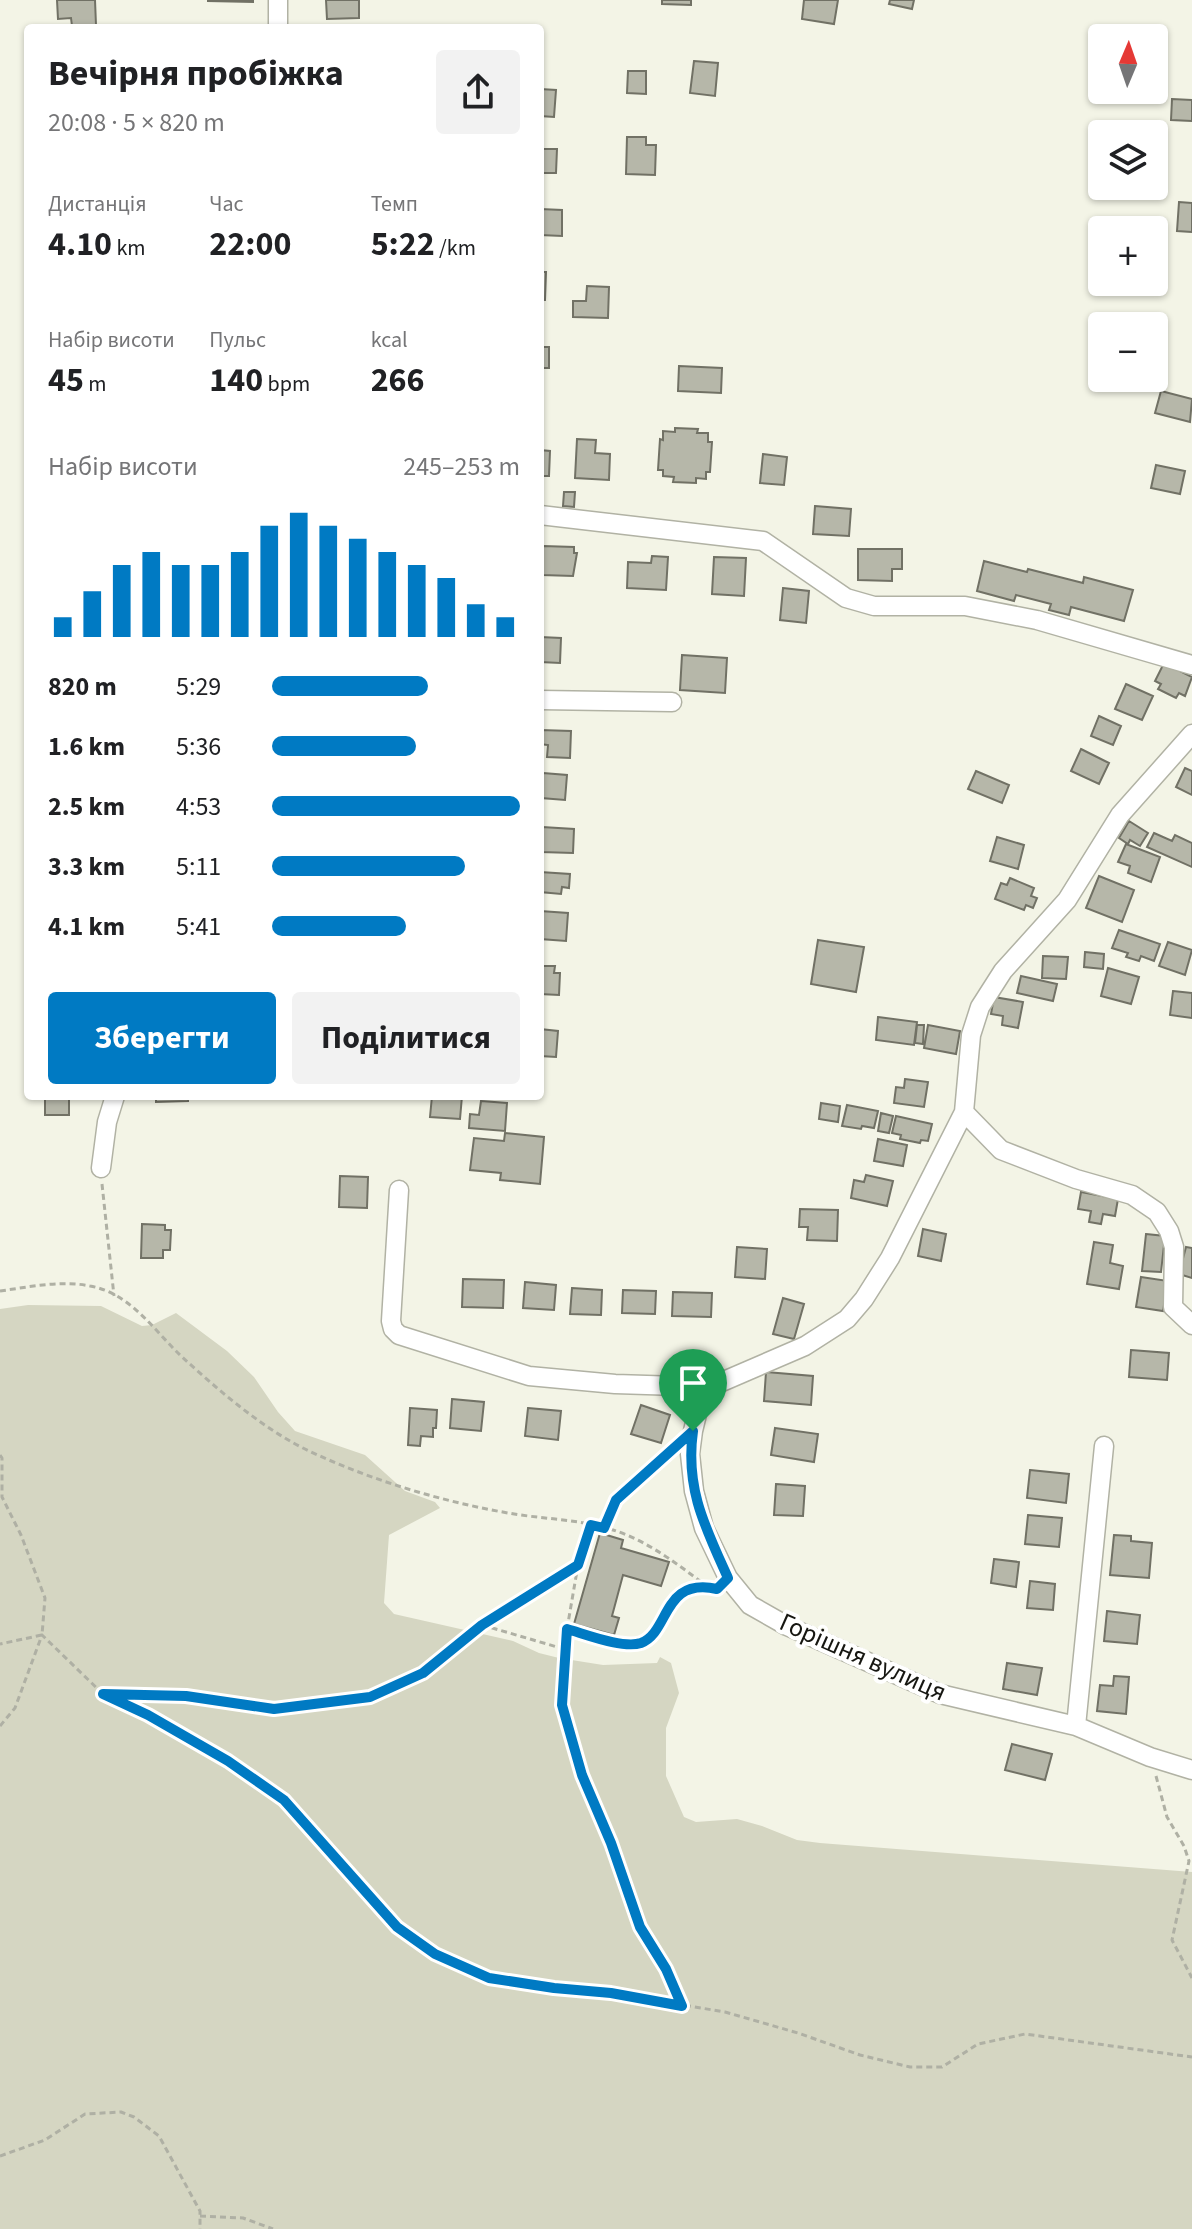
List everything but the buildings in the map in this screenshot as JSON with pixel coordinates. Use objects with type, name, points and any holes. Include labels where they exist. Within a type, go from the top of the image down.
[{"type":"street","points":[[278,0],[278,24]]},
{"type":"street","points":[[544,515],[763,541],[846,598],[874,606],[975,608],[1037,620],[1192,665]]},
{"type":"street","points":[[544,700],[672,702]]},
{"type":"street","points":[[399,1190],[391,1321],[399,1335],[529,1376],[615,1384],[710,1387],[805,1346],[847,1319],[890,1258],[964,1112],[971,1035],[980,1007],[1003,971],[1067,900],[1120,815],[1192,734]]},
{"type":"street","points":[[101,1168],[107,1122],[114,1100]]},
{"type":"street","points":[[964,1112],[1001,1150],[1076,1179],[1132,1195],[1157,1212],[1169,1231],[1174,1247],[1173,1307],[1192,1325]]},
{"type":"street","name":"Горішня вулиця","points":[[710,1387],[699,1406],[693,1431],[691,1473],[704,1528],[728,1578],[750,1605],[787,1626],[940,1694],[1076,1726],[1150,1757],[1192,1770]]},
{"type":"street","points":[[1076,1726],[1104,1446]]},
{"type":"path","points":[[101,1168],[114,1296]]},
{"type":"path","points":[[0,1291],[56,1284],[92,1286],[130,1303],[179,1354],[241,1408],[309,1451],[376,1478],[439,1498],[512,1514],[604,1528],[662,1553],[708,1587]]},
{"type":"path","points":[[604,1528],[616,1500],[672,1452]]},
{"type":"path","points":[[0,1455],[2,1497],[21,1535],[45,1598],[42,1635],[15,1708],[0,1726]]},
{"type":"path","points":[[591,1525],[578,1565],[567,1629],[562,1705],[582,1775],[611,1843],[640,1927],[666,1969],[682,2006]]},
{"type":"path","points":[[103,1694],[186,1696],[274,1709],[370,1697],[423,1673],[482,1625],[578,1565]]},
{"type":"path","points":[[567,1629],[626,1645],[641,1643],[652,1635],[669,1605],[678,1596],[708,1587],[717,1589],[728,1578]]},
{"type":"path","points":[[482,1625],[564,1649]]},
{"type":"path","points":[[0,1644],[42,1635]]},
{"type":"path","points":[[42,1635],[103,1694],[148,1715],[228,1761],[284,1800],[397,1927],[435,1954],[489,1978],[611,1993],[725,2012],[860,2055],[910,2067],[942,2067],[978,2044],[1025,2034],[1192,2057]]},
{"type":"path","points":[[1150,1757],[1167,1817],[1189,1861],[1172,1940],[1192,1978]]},
{"type":"path","points":[[0,2156],[45,2140],[85,2114],[121,2112],[134,2117],[159,2136],[200,2211],[200,2229]]},
{"type":"path","points":[[200,2216],[243,2218],[273,2229]]},
{"type":"green space","points":[[28,1305],[101,1306],[142,1326],[152,1325],[176,1313],[227,1351],[254,1377],[295,1431],[365,1455],[405,1491],[435,1502],[440,1508],[389,1535],[384,1603],[394,1614],[513,1641],[559,1658],[603,1665],[657,1663],[660,1657],[671,1663],[679,1693],[666,1728],[666,1776],[684,1817],[696,1822],[737,1819],[797,1840],[820,1843],[1192,1872],[1192,2229],[0,2229],[0,1309]]},
{"type":"route","points":[[693,1431],[690,1454],[694,1491],[704,1528],[728,1578],[717,1589],[708,1587],[678,1596],[669,1605],[652,1635],[641,1643],[626,1645],[567,1629],[562,1705],[582,1775],[611,1843],[640,1927],[666,1969],[682,2006],[611,1993],[489,1978],[435,1954],[397,1927],[284,1800],[228,1761],[148,1715],[103,1694],[186,1696],[274,1709],[370,1697],[423,1673],[482,1625],[578,1565],[591,1525],[604,1528],[616,1500],[693,1431]]}]
